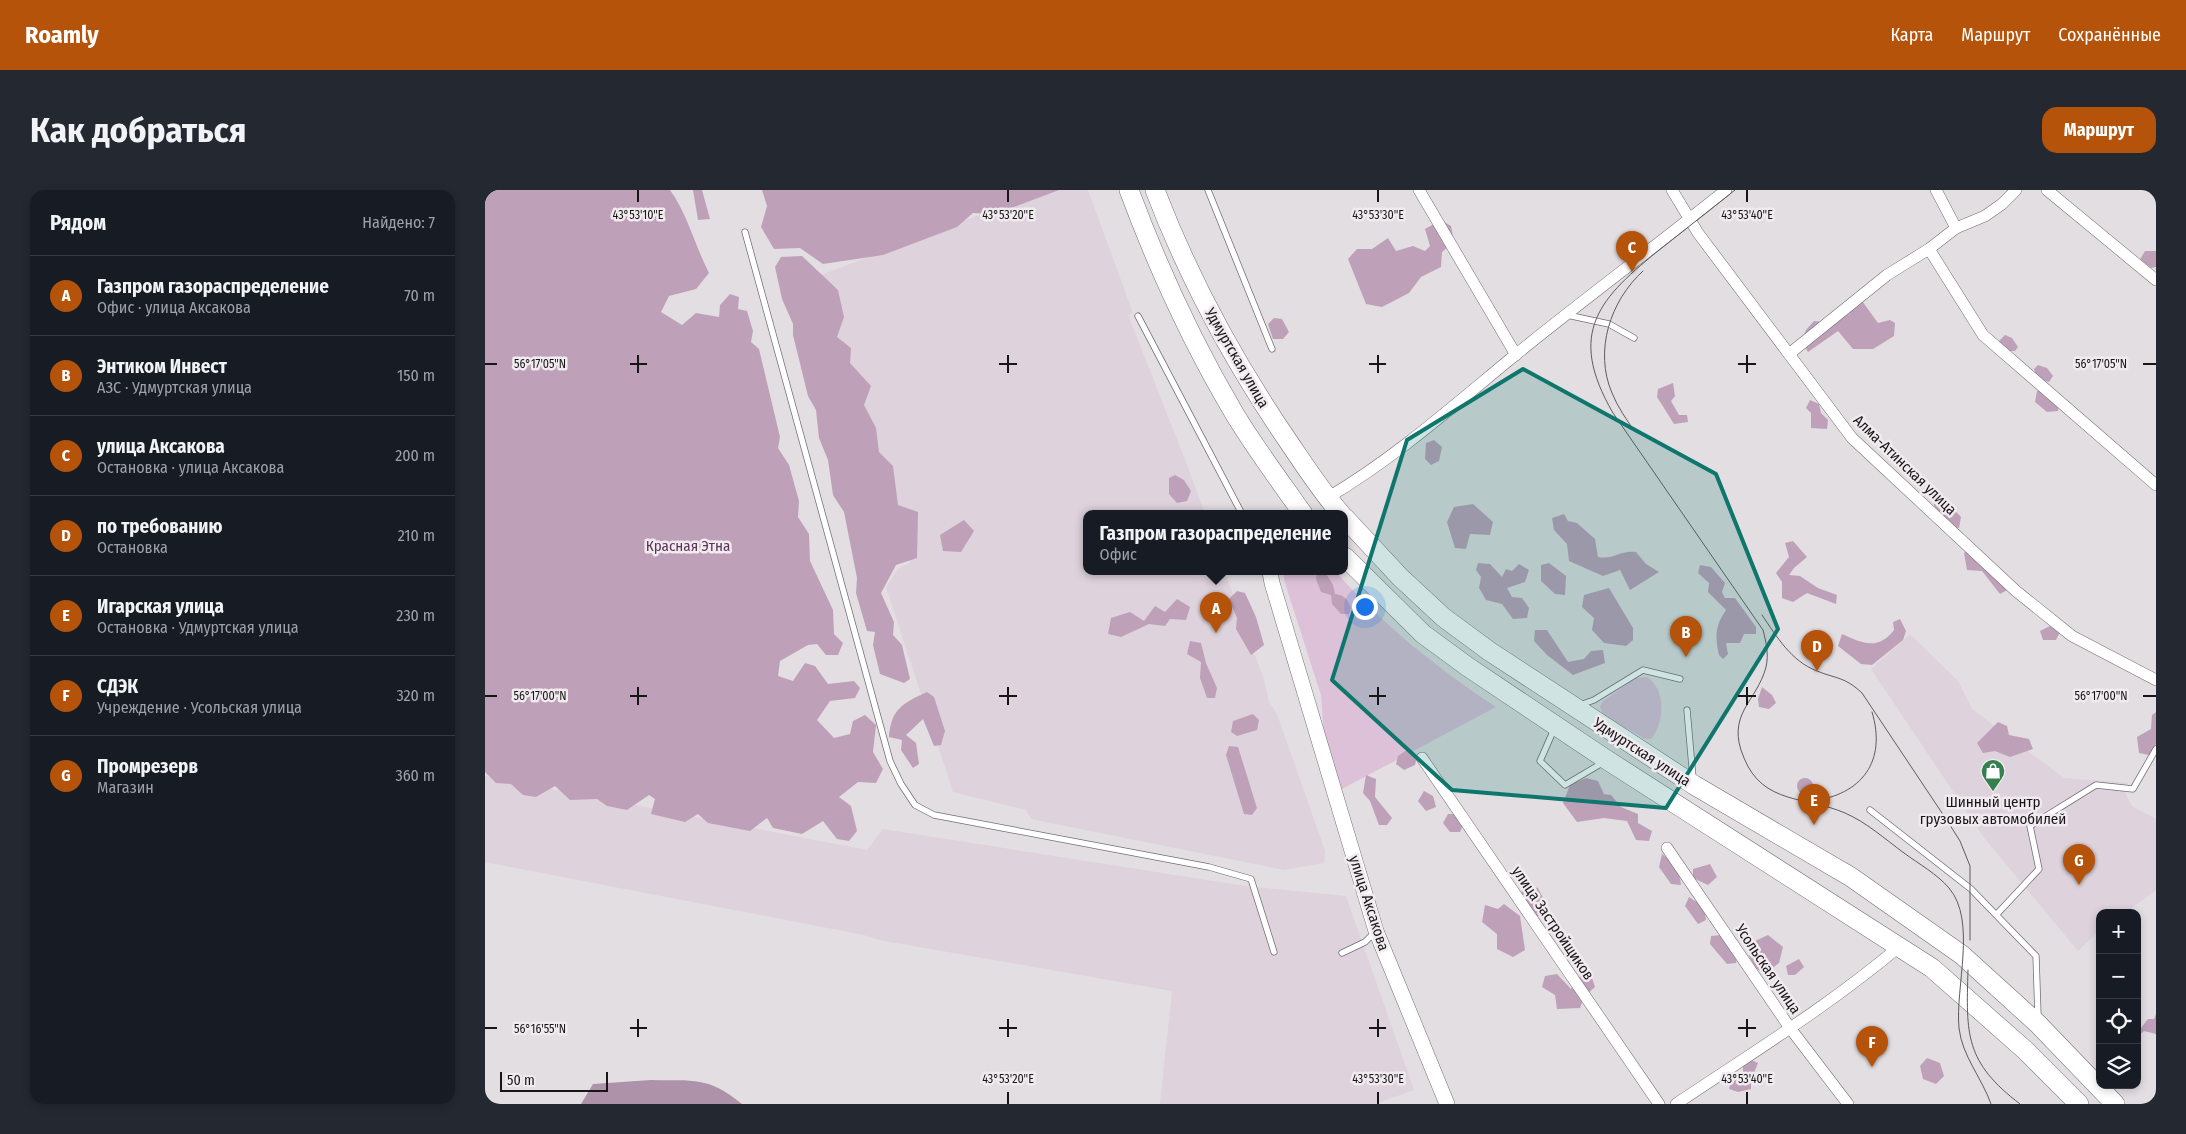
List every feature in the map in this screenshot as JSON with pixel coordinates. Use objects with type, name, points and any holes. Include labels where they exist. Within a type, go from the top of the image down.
[{"type":"main road","name":"Удмуртская улица","points":[[1129,190],[1150,247],[1187,329],[1235,415],[1301,510]]},
{"type":"main road","name":"Удмуртская улица","points":[[1155,190],[1173,238],[1216,324],[1256,394],[1327,498],[1338,510]]},
{"type":"main road","points":[[1310,510],[1327,498]]},
{"type":"main road","name":"Удмуртская улица","points":[[1348,521],[1399,577],[1443,617],[1489,651],[1573,708],[1694,785],[1851,877],[1962,955],[2038,1024],[2115,1104]]},
{"type":"main road","name":"Удмуртская улица","points":[[1348,561],[1423,634],[1607,760],[1932,968],[2025,1050],[2079,1104]]},
{"type":"street","points":[[1419,190],[1515,355]]},
{"type":"street","name":"Алма-Атинская улица","points":[[1672,190],[1698,234],[1852,438],[2016,591],[2072,636],[2156,680]]},
{"type":"street","points":[[1327,498],[1354,482],[1427,428],[1515,355],[1725,190]]},
{"type":"street","points":[[1936,190],[1956,228]]},
{"type":"street","points":[[1789,354],[1887,275],[1929,250],[1956,228],[1985,216],[2002,204],[2016,190]]},
{"type":"street","points":[[2047,190],[2156,280]]},
{"type":"street","points":[[1929,250],[1983,335],[2156,485]]},
{"type":"street","name":"улица Аксакова","points":[[1271,575],[1305,698],[1376,931],[1447,1104]]},
{"type":"street","name":"улица Застройщиков","points":[[1422,758],[1659,1104]]},
{"type":"street","name":"Усольская улица","points":[[1667,848],[1790,1028],[1848,1104]]},
{"type":"street","points":[[1676,1104],[1790,1028],[1879,963],[1899,946]]},
{"type":"lane","points":[[1208,190],[1272,349]]},
{"type":"lane","points":[[745,232],[890,761],[901,784],[915,805],[934,815],[1209,867],[1251,879],[1274,952]]},
{"type":"lane","points":[[1567,315],[1609,324],[1634,338]]},
{"type":"lane","points":[[1138,316],[1240,510]]},
{"type":"lane","points":[[1573,708],[1594,700],[1643,670],[1680,679]]},
{"type":"lane","points":[[1687,710],[1694,785]]},
{"type":"lane","points":[[1556,726],[1540,761],[1565,785],[1607,760]]},
{"type":"lane","points":[[1997,914],[2039,868],[2030,826],[2096,785],[2133,789],[2156,749]]},
{"type":"lane","points":[[1870,810],[1960,879],[1997,914],[2036,956],[2038,1024]]},
{"type":"lane","points":[[1342,953],[1365,942],[1376,931]]},
{"type":"highlighted area","points":[[1523,369],[1716,474],[1778,629],[1666,808],[1452,790],[1332,680],[1407,440]]},
{"type":"shaded area","points":[[1045,190],[1088,190],[1133,313],[1128,315],[1204,510],[1083,510],[1083,575],[1226,575],[1264,680],[1269,702],[1277,714],[1325,851],[1324,863],[1284,870],[1031,819],[1026,810],[953,792],[886,587],[899,568],[910,563],[808,280]]},
{"type":"shaded area","points":[[1284,575],[1339,575],[1372,610],[1411,644],[1453,677],[1496,707],[1340,790],[1324,736],[1321,695]]},
{"type":"shaded area","points":[[1910,634],[1958,681],[1972,709],[2064,778],[2128,783],[2125,793],[2132,806],[2156,819],[2156,890],[2130,909],[2096,909],[2096,934],[2078,951],[1985,839],[1871,669]]},
{"type":"shaded area","points":[[1647,677],[1658,689],[1661,706],[1659,724],[1651,739],[1645,739],[1603,715],[1600,707],[1603,701],[1636,678]]},
{"type":"shaded area","points":[[485,776],[867,850],[883,829],[1245,886],[1346,896],[1414,1090],[1375,1104],[1160,1104],[1172,991],[879,940],[864,935],[485,862]]},
{"type":"shaded area","points":[[651,1080],[689,1081],[709,1084],[742,1104],[581,1104],[593,1084]]},
{"type":"green space","name":"Красная Этна","points":[[485,190],[670,190],[687,220],[709,273],[696,289],[669,296],[661,312],[682,325],[696,313],[719,317],[720,305],[730,294],[739,297],[738,309],[747,311],[753,331],[751,342],[759,349],[780,437],[778,448],[789,465],[799,501],[798,517],[809,534],[810,561],[833,610],[834,634],[843,643],[838,655],[826,655],[817,644],[808,645],[780,661],[778,676],[793,681],[805,663],[815,666],[828,684],[854,681],[860,688],[855,698],[830,701],[817,720],[834,738],[850,734],[853,721],[865,715],[876,725],[873,752],[883,769],[876,783],[858,782],[839,797],[851,806],[857,831],[849,841],[837,839],[823,821],[802,834],[773,828],[767,818],[750,831],[708,823],[698,814],[685,822],[651,814],[655,799],[649,795],[627,810],[607,806],[597,799],[570,800],[555,786],[536,797],[523,795],[511,784],[496,783],[485,772]]},
{"type":"green space","points":[[693,190],[702,190],[710,219],[698,220]]},
{"type":"green space","points":[[762,190],[1059,190],[995,214],[973,213],[957,227],[883,255],[823,264],[800,248],[774,249],[761,227],[767,206]]},
{"type":"green space","points":[[1441,220],[1451,226],[1454,242],[1442,252],[1441,267],[1421,277],[1409,293],[1382,307],[1366,304],[1348,259],[1357,249],[1372,249],[1388,238],[1396,251],[1413,246],[1425,251],[1430,246],[1425,229]]},
{"type":"green space","points":[[2145,251],[2156,251],[2156,267],[2151,268],[2139,261]]},
{"type":"green space","points":[[802,256],[838,290],[844,317],[837,337],[851,348],[850,363],[871,386],[864,405],[876,428],[879,452],[893,466],[898,505],[918,512],[917,558],[896,565],[881,593],[894,622],[893,635],[902,645],[910,679],[904,683],[880,674],[873,645],[875,632],[867,631],[856,593],[857,578],[844,512],[833,495],[828,460],[819,438],[816,410],[808,396],[793,335],[793,324],[782,299],[775,267],[781,257]]},
{"type":"green space","points":[[1862,301],[1878,323],[1890,320],[1895,323],[1894,336],[1873,349],[1853,349],[1838,331],[1808,352],[1801,341],[1806,330],[1814,321],[1823,322],[1849,314],[1856,302]]},
{"type":"green space","points":[[1274,318],[1282,319],[1289,332],[1283,339],[1273,339],[1268,324]]},
{"type":"green space","points":[[2005,335],[2012,338],[2018,347],[2015,351],[2005,351],[1998,342]]},
{"type":"green space","points":[[2038,365],[2047,368],[2053,376],[2049,382],[2037,379],[2034,369]]},
{"type":"green space","points":[[1673,383],[1675,396],[1671,401],[1679,415],[1687,415],[1688,422],[1674,424],[1657,397],[1658,389]]},
{"type":"green space","points":[[2050,390],[2059,399],[2058,411],[2047,412],[2035,402],[2037,391]]},
{"type":"green space","points":[[1810,400],[1819,404],[1821,413],[1828,420],[1827,429],[1811,428],[1811,413],[1806,408]]},
{"type":"green space","points":[[1434,440],[1442,447],[1439,461],[1431,465],[1425,459],[1426,443]]},
{"type":"green space","points":[[1175,475],[1184,480],[1191,491],[1187,501],[1177,503],[1169,494],[1169,478]]},
{"type":"green space","points":[[1943,498],[1961,517],[1959,528],[1950,527],[1936,513],[1933,501]]},
{"type":"green space","points":[[1473,504],[1493,522],[1490,535],[1470,534],[1466,549],[1455,548],[1447,522],[1454,507]]},
{"type":"green space","points":[[1564,514],[1568,521],[1577,523],[1595,539],[1598,557],[1604,558],[1625,552],[1636,552],[1646,564],[1659,572],[1630,590],[1620,570],[1603,576],[1569,561],[1567,544],[1554,530],[1552,518]]},
{"type":"green space","points":[[964,520],[974,531],[961,552],[943,551],[940,535]]},
{"type":"green space","points":[[1793,541],[1807,557],[1789,575],[1800,576],[1818,588],[1837,595],[1836,604],[1807,593],[1793,602],[1782,598],[1782,582],[1776,573],[1789,557],[1785,543]]},
{"type":"green space","points":[[1973,546],[1981,550],[2009,589],[2000,594],[1982,571],[1967,570],[1964,553]]},
{"type":"green space","points":[[1478,563],[1490,564],[1502,577],[1506,569],[1512,571],[1519,564],[1529,570],[1525,582],[1507,588],[1512,597],[1522,598],[1529,608],[1527,618],[1513,619],[1502,604],[1486,600],[1479,588],[1481,577],[1476,570]]},
{"type":"green space","points":[[1549,563],[1566,576],[1565,595],[1555,594],[1541,581],[1541,565]]},
{"type":"green space","points":[[1700,565],[1711,567],[1725,583],[1722,592],[1725,598],[1735,598],[1756,627],[1756,634],[1744,634],[1740,643],[1726,643],[1728,654],[1723,659],[1719,655],[1717,631],[1726,610],[1708,592],[1709,583],[1698,573]]},
{"type":"green space","points":[[1317,575],[1327,575],[1333,585],[1335,594],[1343,596],[1347,600],[1351,608],[1349,614],[1341,614],[1332,604],[1331,595],[1321,592],[1316,579]]},
{"type":"green space","points":[[1609,588],[1633,628],[1633,640],[1626,646],[1604,643],[1592,630],[1594,618],[1582,607],[1584,595]]},
{"type":"green space","points":[[1237,591],[1245,593],[1256,617],[1264,645],[1251,655],[1236,629],[1237,618],[1229,599]]},
{"type":"green space","points":[[1177,599],[1190,607],[1186,620],[1170,619],[1165,626],[1149,624],[1121,637],[1108,634],[1111,618],[1130,612],[1144,621],[1155,606],[1165,612]]},
{"type":"green space","points":[[1900,619],[1906,631],[1903,640],[1872,665],[1861,664],[1838,646],[1842,634],[1863,642],[1876,643],[1882,641],[1894,630],[1893,622]]},
{"type":"green space","points":[[2054,624],[2061,630],[2056,640],[2043,640],[2040,631]]},
{"type":"green space","points":[[1535,630],[1547,630],[1568,662],[1584,659],[1591,651],[1603,650],[1605,663],[1573,675],[1547,655],[1534,641]]},
{"type":"green space","points":[[1190,641],[1201,643],[1206,663],[1217,688],[1215,698],[1207,698],[1200,678],[1201,662],[1187,654]]},
{"type":"green space","points":[[1762,687],[1772,695],[1776,703],[1769,709],[1759,707],[1758,699]]},
{"type":"green space","points":[[927,692],[934,697],[945,731],[941,745],[934,746],[923,719],[906,735],[916,743],[919,764],[913,768],[901,750],[902,740],[889,737],[890,727],[900,708]]},
{"type":"green space","points":[[2156,712],[2156,744],[2149,755],[2139,753],[2137,737],[2151,729],[2152,715]]},
{"type":"green space","points":[[1253,714],[1259,720],[1257,730],[1237,736],[1231,732],[1233,721]]},
{"type":"green space","points":[[1998,722],[2007,726],[2009,735],[2029,739],[2033,749],[2010,757],[1995,751],[1983,753],[1977,743]]},
{"type":"green space","points":[[1229,746],[1238,747],[1257,808],[1252,815],[1244,814],[1226,755]]},
{"type":"green space","points":[[1407,750],[1417,756],[1415,765],[1404,770],[1396,764],[1398,756]]},
{"type":"green space","points":[[1366,775],[1376,779],[1375,797],[1392,818],[1387,825],[1379,825],[1370,801],[1363,793]]},
{"type":"green space","points":[[1586,778],[1598,781],[1604,794],[1611,795],[1621,807],[1638,814],[1638,823],[1652,831],[1649,841],[1636,840],[1627,821],[1604,818],[1577,822],[1563,803],[1570,785]]},
{"type":"green space","points":[[1802,778],[1808,778],[1813,783],[1811,792],[1802,794],[1797,789],[1797,783]]},
{"type":"green space","points":[[1424,791],[1433,796],[1436,807],[1426,811],[1418,801]]},
{"type":"green space","points":[[1448,814],[1456,814],[1464,823],[1460,832],[1450,832],[1443,823]]},
{"type":"green space","points":[[1662,854],[1676,867],[1681,885],[1671,884],[1659,867]]},
{"type":"green space","points":[[1710,864],[1717,877],[1708,885],[1693,878],[1693,869]]},
{"type":"green space","points":[[1526,886],[1538,888],[1548,908],[1542,916],[1534,916],[1520,894]]},
{"type":"green space","points":[[1689,897],[1704,907],[1706,920],[1698,924],[1685,906]]},
{"type":"green space","points":[[1504,904],[1520,916],[1525,950],[1513,957],[1497,949],[1497,934],[1482,922],[1485,905],[1498,909]]},
{"type":"green space","points":[[1721,935],[1737,956],[1736,963],[1727,964],[1710,944],[1711,936]]},
{"type":"green space","points":[[1768,935],[1783,947],[1779,963],[1766,973],[1756,969],[1749,956],[1753,942]]},
{"type":"green space","points":[[1799,959],[1804,967],[1795,975],[1788,975],[1786,966]]},
{"type":"green space","points":[[1557,974],[1571,989],[1581,975],[1591,975],[1595,987],[1584,997],[1580,1008],[1557,1009],[1555,995],[1542,987],[1545,976]]},
{"type":"green space","points":[[2156,1014],[2156,1034],[2144,1031],[2141,1034],[2141,1028],[2148,1019],[2154,1019]]},
{"type":"green space","points":[[1927,1058],[1940,1063],[1944,1076],[1936,1084],[1923,1079],[1920,1066]]},
{"type":"green space","points":[[1749,1059],[1758,1063],[1751,1080],[1751,1089],[1738,1092],[1729,1089],[1733,1075],[1743,1073],[1743,1065]]},
{"type":"tram line","points":[[1735,190],[1641,265],[1607,301],[1596,319],[1591,338],[1592,360],[1599,385],[1613,413],[1763,630],[1767,653],[1766,667],[1762,679],[1740,719],[1738,730],[1739,743],[1752,773],[1762,784],[1774,792],[1845,813],[1860,821],[1939,878],[1949,888],[1957,902],[1962,918],[1963,936],[1959,1028],[1964,1048],[1991,1104]]},
{"type":"tram line","points":[[1635,432],[1612,393],[1607,377],[1605,344],[1614,312],[1631,283],[1643,271]]},
{"type":"tram line","points":[[1762,615],[1792,655],[1808,667],[1846,681],[1862,693],[1948,822],[1960,841],[1970,866],[1970,940]]},
{"type":"tram line","points":[[1812,801],[1845,791],[1857,783],[1866,773],[1873,760],[1876,746],[1876,730],[1872,712]]},
{"type":"tram line","points":[[1968,970],[1969,1030],[1973,1046],[1988,1074],[2020,1104]]},
{"type":"place","name":"улица Аксакова","points":[[1632,272]]},
{"type":"place","name":"Газпром газораспределение","points":[[1216,633]]},
{"type":"place","name":"Энтиком Инвест","points":[[1686,657]]},
{"type":"place","name":"по требованию","points":[[1817,671]]},
{"type":"place","name":"Шинный центр грузовых автомобилей","points":[[1993,792]]},
{"type":"place","name":"Игарская улица","points":[[1814,825]]},
{"type":"place","name":"Промрезерв","points":[[2079,885]]},
{"type":"place","name":"СДЭК","points":[[1872,1067]]}]
